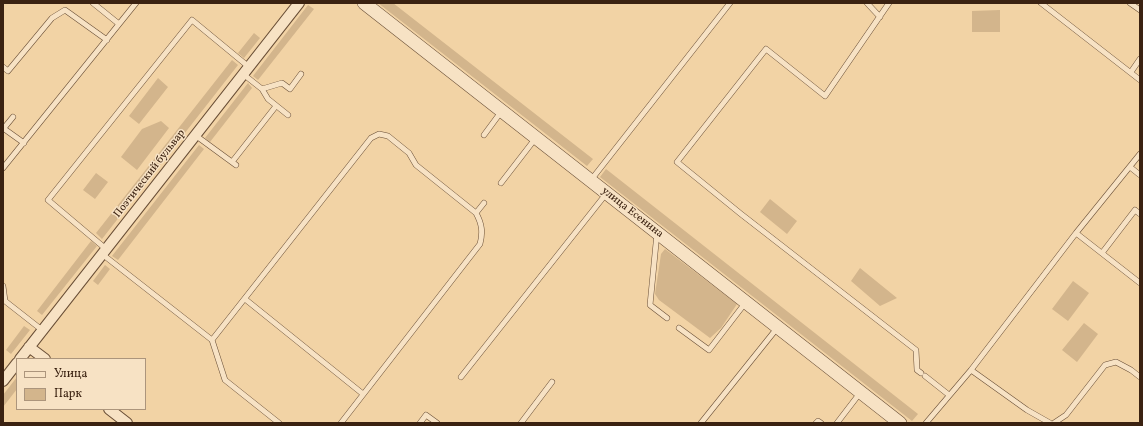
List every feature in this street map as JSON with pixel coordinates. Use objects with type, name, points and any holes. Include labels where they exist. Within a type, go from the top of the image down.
[{"type":"street","name":"Поэтический бульвар","points":[[21,358],[299,3]]},
{"type":"street","name":"улица Есенина","points":[[364,3],[900,423]]},
{"type":"street","points":[[30,347],[44,358]]},
{"type":"street","points":[[3,381],[16,364]]},
{"type":"street","points":[[110,410],[126,423]]},
{"type":"lane","points":[[93,3],[119,24]]},
{"type":"lane","points":[[3,168],[136,3]]},
{"type":"lane","points":[[591,180],[730,3]]},
{"type":"lane","points":[[867,3],[880,17]]},
{"type":"lane","points":[[889,3],[825,96],[766,49],[677,162],[741,214],[916,350],[917,370],[949,395]]},
{"type":"lane","points":[[1041,3],[1140,80]]},
{"type":"lane","points":[[1130,3],[1140,10]]},
{"type":"lane","points":[[3,67],[8,71],[52,18],[65,10],[107,40]]},
{"type":"lane","points":[[279,423],[225,380],[212,340],[104,251],[48,200],[192,20],[246,70],[262,89],[268,99],[288,115]]},
{"type":"lane","points":[[1131,72],[1140,59]]},
{"type":"lane","points":[[262,89],[282,83],[290,90],[302,74]]},
{"type":"lane","points":[[195,135],[234,164],[267,121],[276,106]]},
{"type":"lane","points":[[484,135],[502,111]]},
{"type":"lane","points":[[12,117],[3,128],[24,143]]},
{"type":"lane","points":[[212,340],[371,138],[379,134],[388,136],[409,153],[416,165],[476,213],[481,222],[482,233],[480,244],[340,423]]},
{"type":"lane","points":[[501,183],[536,138]]},
{"type":"lane","points":[[926,423],[971,370],[1076,232],[1140,154]]},
{"type":"lane","points":[[1130,167],[1140,175]]},
{"type":"lane","points":[[461,377],[607,193]]},
{"type":"lane","points":[[476,213],[484,203]]},
{"type":"lane","points":[[1102,253],[1135,210],[1140,214]]},
{"type":"lane","points":[[657,232],[650,305],[667,318]]},
{"type":"lane","points":[[1076,232],[1140,283]]},
{"type":"lane","points":[[3,286],[5,301],[42,330]]},
{"type":"lane","points":[[245,299],[363,394]]},
{"type":"lane","points":[[679,328],[709,350],[746,302]]},
{"type":"lane","points":[[701,423],[778,327]]},
{"type":"lane","points":[[1054,423],[1066,415],[1105,365],[1116,362],[1140,377]]},
{"type":"lane","points":[[971,370],[1027,410],[1050,423]]},
{"type":"lane","points":[[521,423],[552,382]]},
{"type":"lane","points":[[837,423],[861,392]]},
{"type":"lane","points":[[420,423],[426,415],[437,423]]},
{"type":"lane","points":[[816,423],[818,421],[821,423]]},
{"type":"green space","points":[[378,3],[393,3],[593,159],[587,166]]},
{"type":"green space","points":[[308,5],[314,9],[258,80],[253,76]]},
{"type":"green space","points":[[1000,10],[1000,32],[972,32],[972,11]]},
{"type":"green space","points":[[254,33],[260,38],[244,58],[238,53]]},
{"type":"green space","points":[[232,60],[238,65],[102,239],[96,233]]},
{"type":"green space","points":[[158,78],[168,87],[139,124],[129,116]]},
{"type":"green space","points":[[248,83],[252,88],[210,142],[205,138]]},
{"type":"green space","points":[[161,121],[169,128],[137,170],[121,157],[142,129]]},
{"type":"green space","points":[[199,145],[204,149],[118,260],[112,256]]},
{"type":"green space","points":[[606,169],[918,414],[912,421],[600,177]]},
{"type":"green space","points":[[96,173],[108,182],[95,199],[83,190]]},
{"type":"green space","points":[[770,199],[797,221],[787,234],[760,212]]},
{"type":"green space","points":[[91,241],[97,246],[42,315],[37,311]]},
{"type":"green space","points":[[665,249],[737,304],[721,328],[710,338],[659,300],[655,294],[661,254]]},
{"type":"green space","points":[[105,265],[110,269],[98,285],[93,281]]},
{"type":"green space","points":[[860,268],[897,298],[880,306],[851,281]]},
{"type":"green space","points":[[1073,281],[1089,293],[1068,321],[1052,309]]},
{"type":"green space","points":[[1084,323],[1098,334],[1077,362],[1062,350]]},
{"type":"green space","points":[[24,326],[30,330],[11,354],[6,350]]},
{"type":"green space","points":[[16,378],[16,390],[3,407],[3,395]]}]
